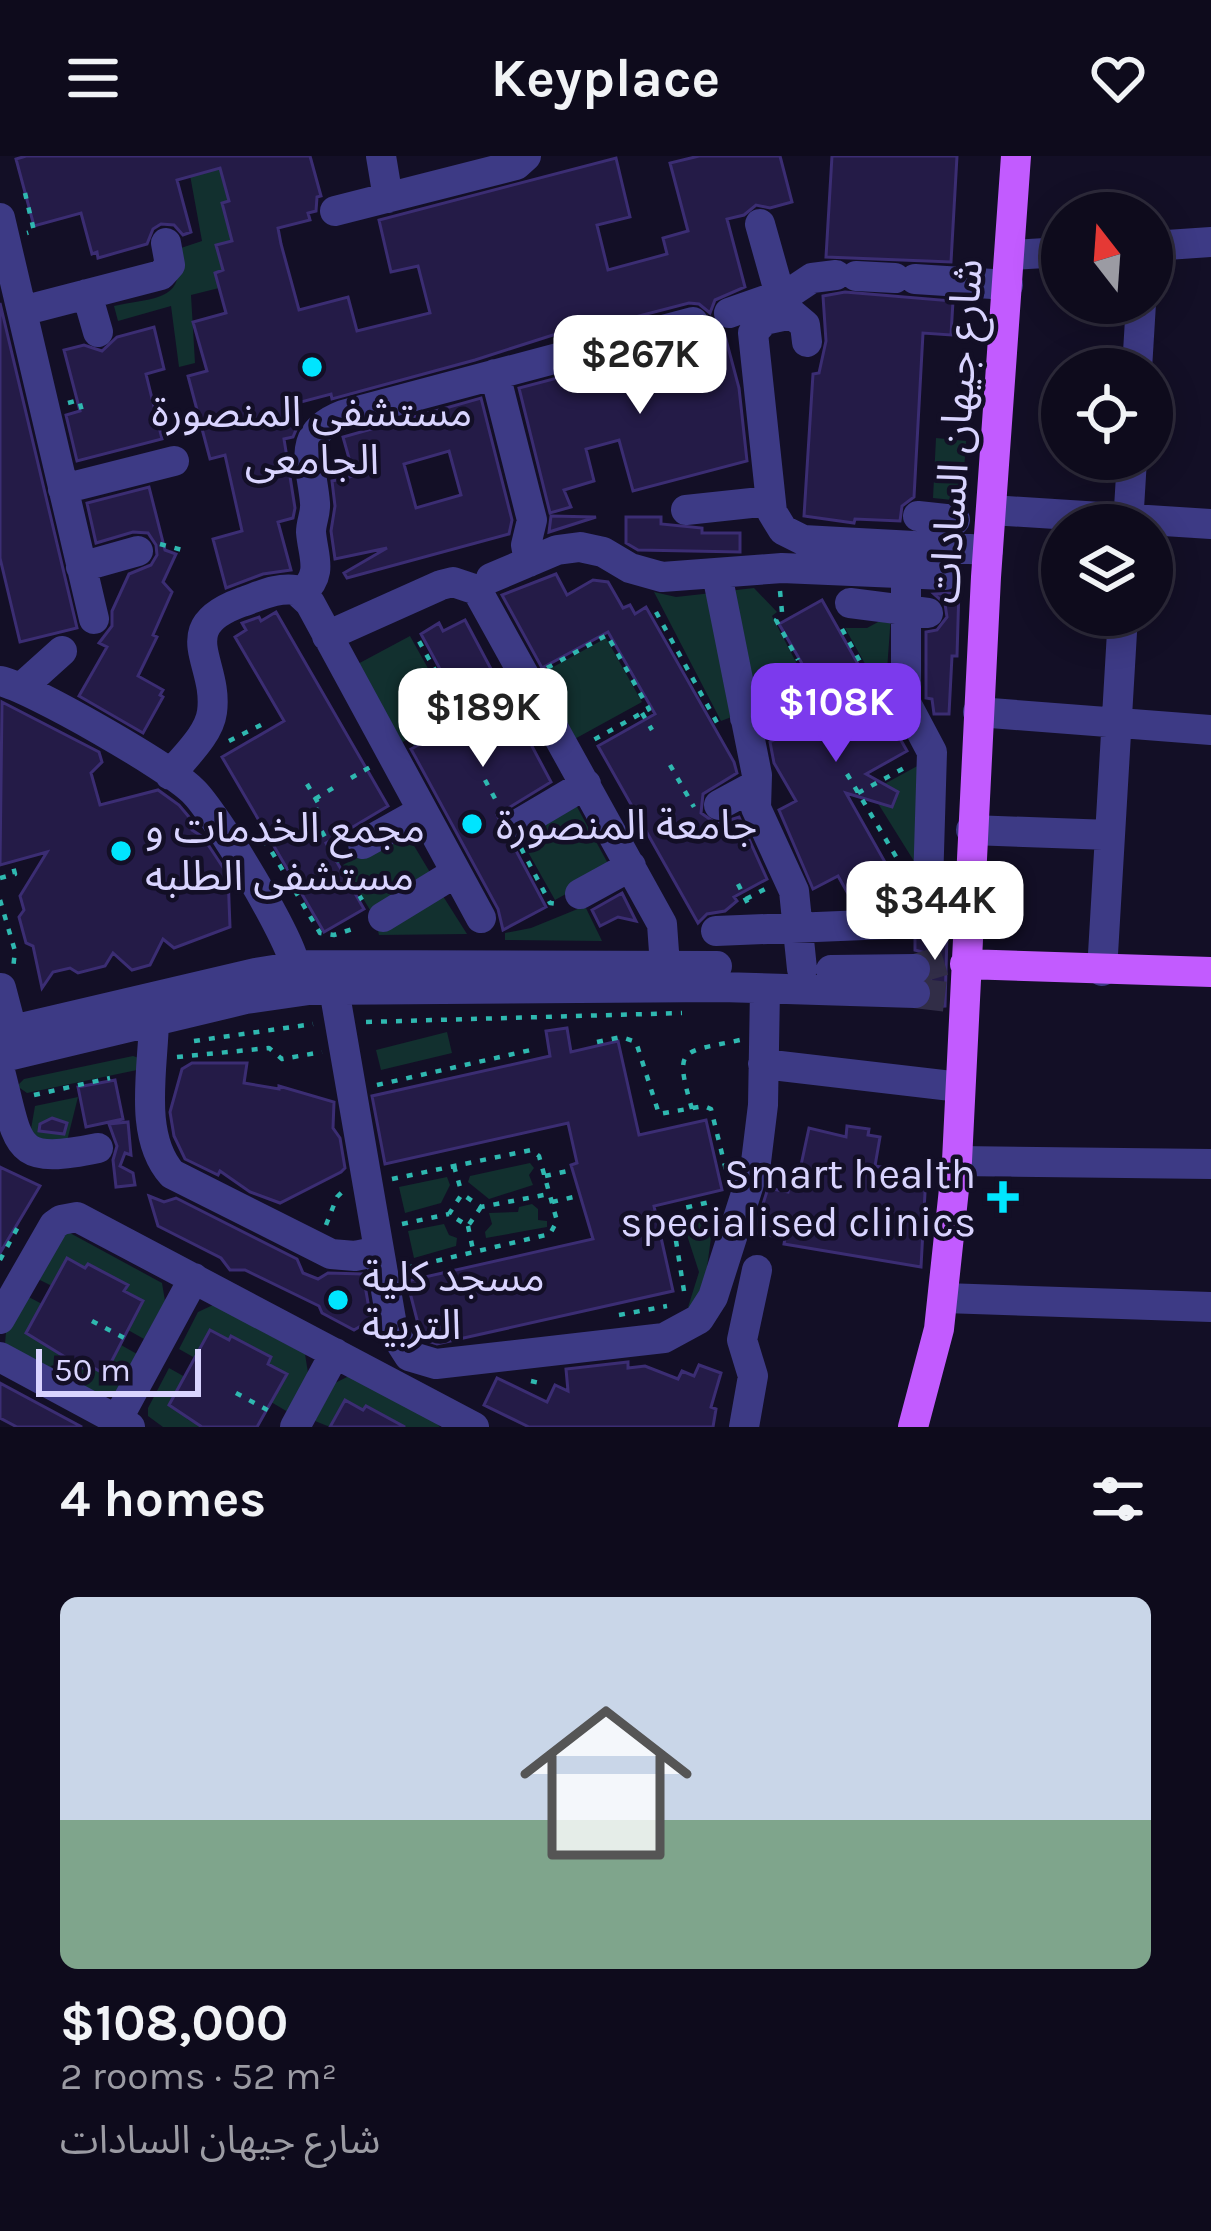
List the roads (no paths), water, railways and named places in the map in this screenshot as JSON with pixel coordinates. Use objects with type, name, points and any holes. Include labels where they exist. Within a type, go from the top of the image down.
[{"type":"main road","name":"شارع جيهان السادات","points":[[913,1427],[944,1298],[957,1161],[960,1087],[955,1006],[978,712],[972,544],[1010,270],[1016,156]]},
{"type":"main road","points":[[960,956],[1102,971],[1211,972]]},
{"type":"street","points":[[381,156],[388,198]]},
{"type":"street","points":[[335,211],[388,198],[455,169],[516,165],[526,156]]},
{"type":"street","points":[[16,220],[22,311],[94,619]]},
{"type":"street","points":[[760,224],[780,295]]},
{"type":"street","points":[[1173,245],[1211,242]]},
{"type":"street","points":[[22,311],[87,294],[118,274],[165,272],[170,260],[166,243]]},
{"type":"street","points":[[302,593],[313,581],[317,566],[311,530],[315,502],[307,460],[317,432],[343,415],[723,319],[812,278],[905,279],[1010,270],[1041,259]]},
{"type":"street","points":[[87,294],[98,332]]},
{"type":"street","points":[[723,319],[796,316],[805,326],[807,342]]},
{"type":"street","points":[[723,319],[753,342],[770,501],[783,530],[803,540],[972,544],[1041,535]]},
{"type":"street","points":[[495,374],[532,520],[526,545],[530,562]]},
{"type":"street","points":[[63,490],[174,461]]},
{"type":"street","points":[[686,510],[770,501]]},
{"type":"street","points":[[918,516],[972,544]]},
{"type":"street","points":[[1173,524],[1211,524]]},
{"type":"street","points":[[490,578],[557,550],[580,547],[603,552],[651,575],[782,568],[906,573],[972,544]]},
{"type":"street","points":[[81,567],[138,551]]},
{"type":"street","points":[[716,931],[889,925],[917,908],[928,884],[932,752],[907,709],[905,681],[917,611],[906,573]]},
{"type":"street","points":[[717,574],[747,727],[756,808],[790,876],[802,969]]},
{"type":"street","points":[[327,636],[441,585],[466,584],[484,600],[662,925],[665,966]]},
{"type":"street","points":[[170,775],[212,715],[201,641],[208,621],[224,608],[277,590],[302,593],[481,919]]},
{"type":"street","points":[[850,603],[917,611]]},
{"type":"street","points":[[1102,971],[1122,636]]},
{"type":"street","points":[[62,652],[11,684],[170,775],[203,802],[287,939],[295,966]]},
{"type":"street","points":[[747,727],[805,686]]},
{"type":"street","points":[[978,712],[1211,730]]},
{"type":"street","points":[[514,828],[586,784]]},
{"type":"street","points":[[719,805],[756,785]]},
{"type":"street","points":[[363,844],[422,811]]},
{"type":"street","points":[[971,830],[1110,835]]},
{"type":"street","points":[[580,893],[631,866]]},
{"type":"street","points":[[376,925],[455,873]]},
{"type":"street","points":[[4,1040],[295,966],[396,976],[721,977],[802,969],[853,981]]},
{"type":"street","points":[[4,1040],[154,1021],[262,996],[334,989],[396,976],[665,966],[765,988],[915,981]]},
{"type":"street","points":[[4,985],[4,1040]]},
{"type":"street","points":[[334,989],[397,1341],[409,1356],[427,1364],[664,1338],[688,1328],[713,1297],[751,1180],[762,1124],[765,988]]},
{"type":"street","points":[[154,1021],[153,1139],[163,1164],[183,1182],[318,1248],[343,1256],[380,1251]]},
{"type":"street","points":[[763,1049],[960,1087]]},
{"type":"street","points":[[4,1086],[21,1141],[37,1155],[58,1157],[98,1148]]},
{"type":"street","points":[[957,1161],[1211,1164]]},
{"type":"street","points":[[0,1319],[54,1225],[69,1217],[85,1220],[469,1426]]},
{"type":"street","points":[[744,1427],[753,1376],[742,1340],[757,1270]]},
{"type":"street","points":[[0,1357],[124,1424],[194,1278]]},
{"type":"street","points":[[944,1298],[1211,1307]]},
{"type":"street","points":[[295,1427],[335,1353]]},
{"type":"tunnel","points":[[915,969],[948,959]]},
{"type":"tunnel","points":[[915,993],[948,997]]},
{"type":"place","name":"مستشفى المنصورة الجامعى","points":[[312,367]]},
{"type":"place","name":"جامعة المنصورة","points":[[472,824]]},
{"type":"place","name":"مجمع الخدمات و مستشفى الطلبه","points":[[121,851]]},
{"type":"place","name":"Smart health specialised clinics","points":[[1003,1197]]},
{"type":"place","name":"مسجد كلية التربية","points":[[338,1300]]}]
